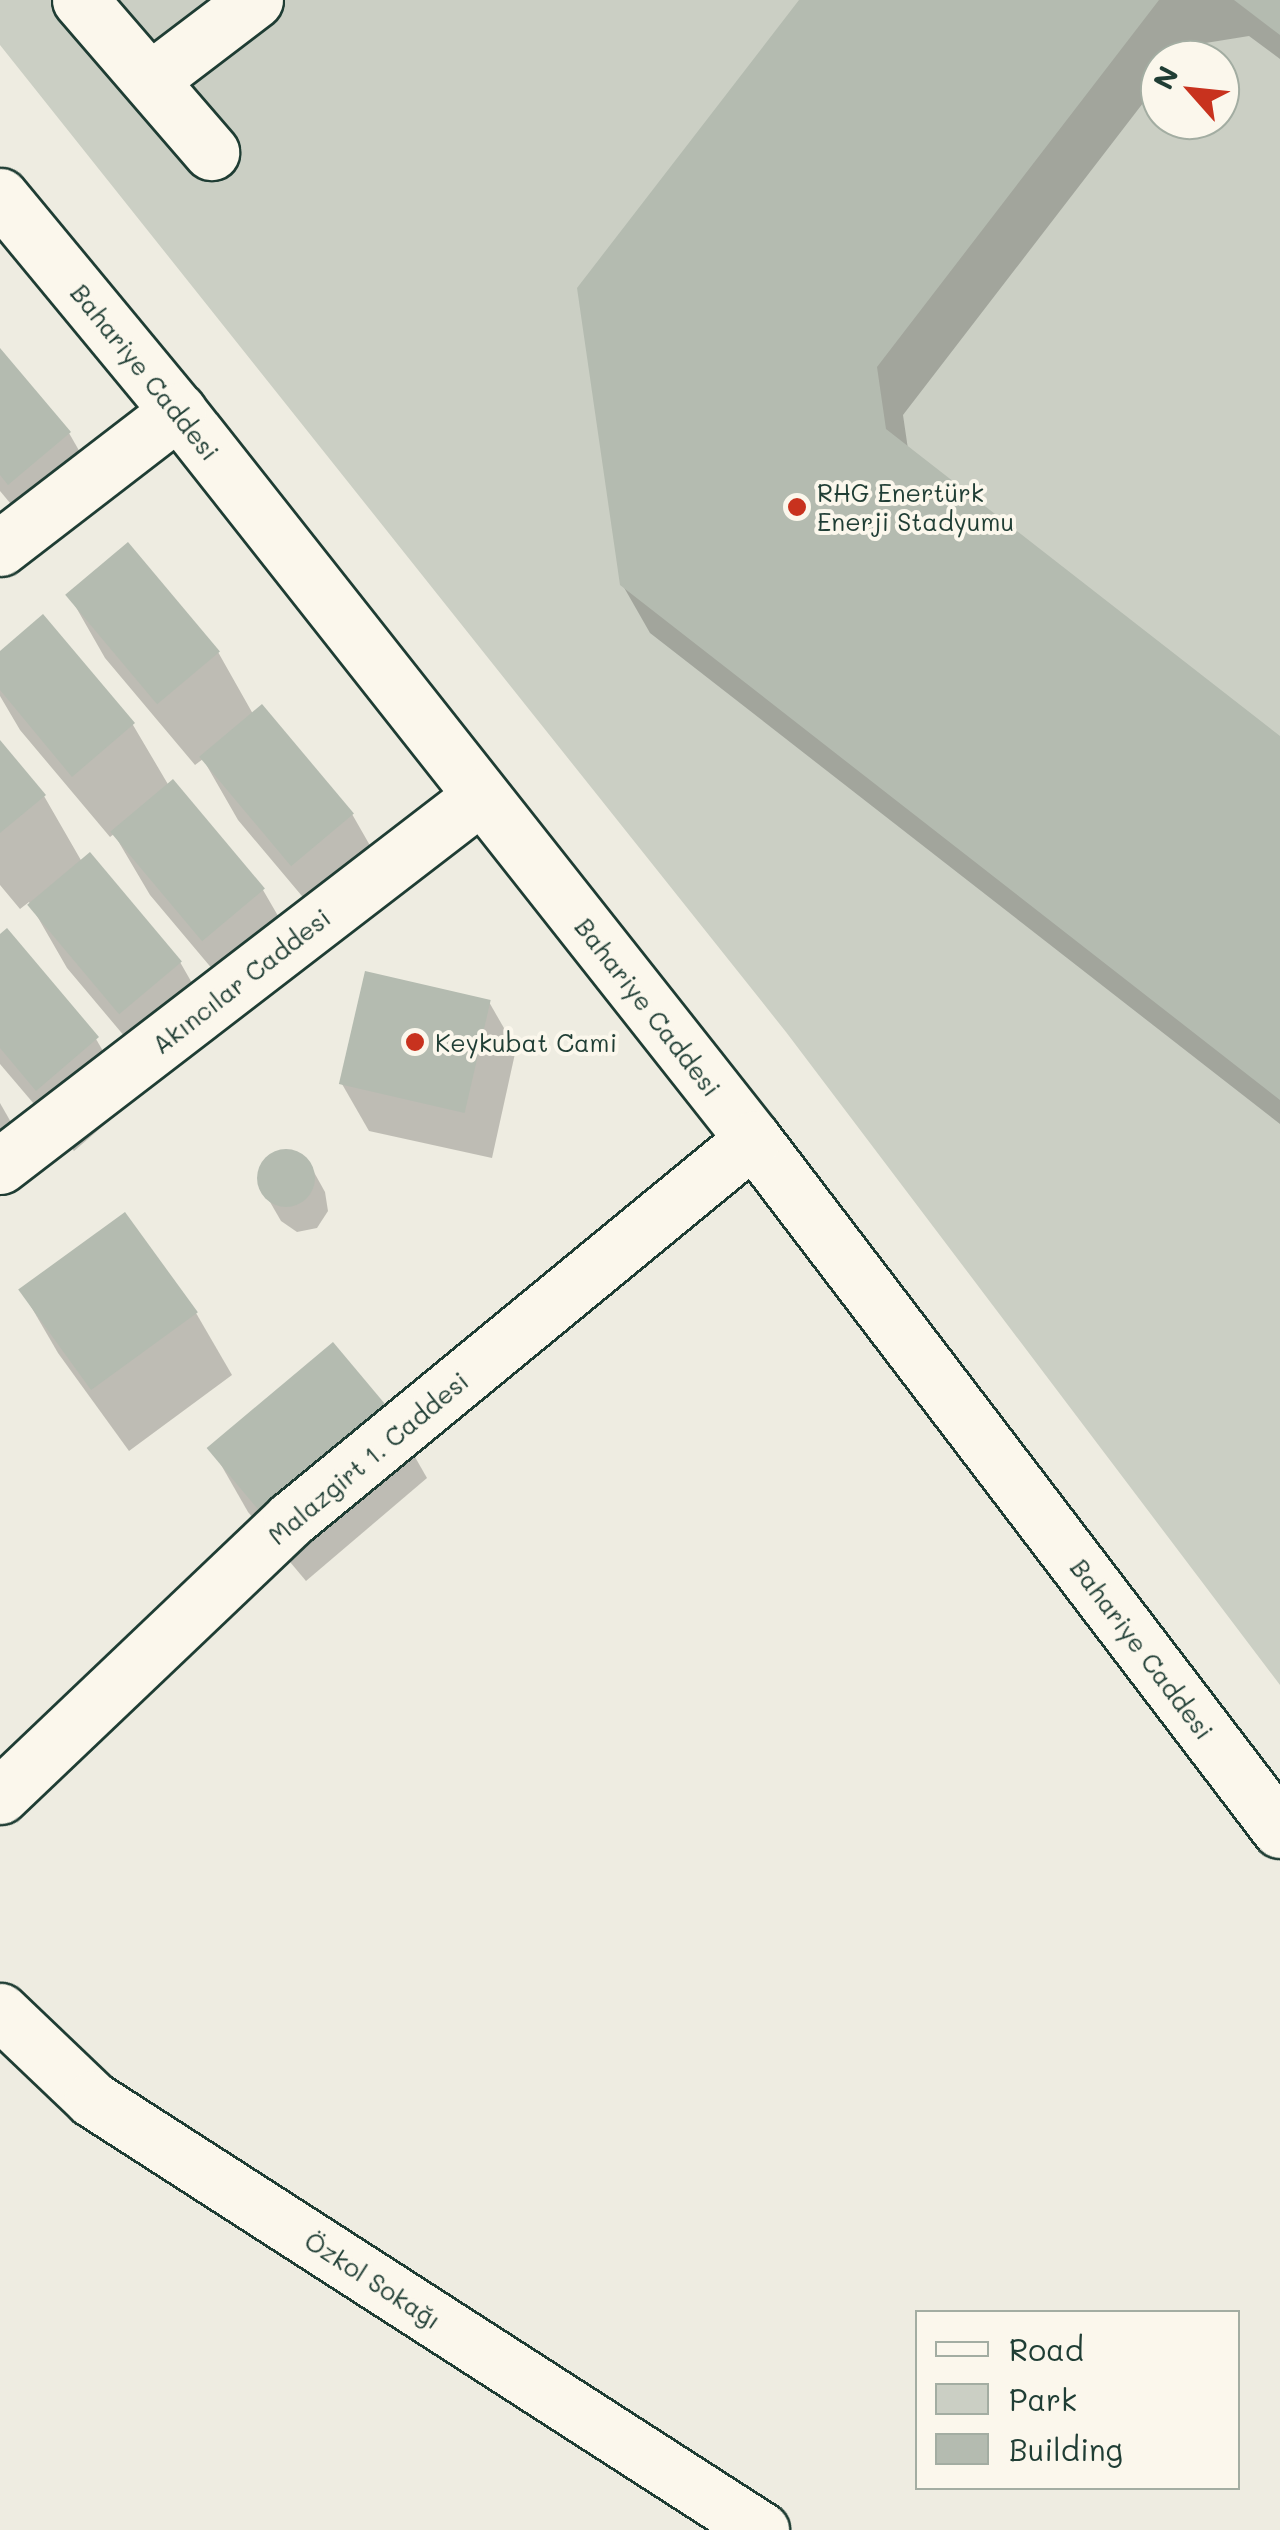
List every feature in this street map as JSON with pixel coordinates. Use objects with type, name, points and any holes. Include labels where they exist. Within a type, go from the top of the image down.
[{"type":"street","points":[[150,80],[255,0]]},
{"type":"street","points":[[82,1],[211,152]]},
{"type":"street","name":"Bahariye Caddesi","points":[[0,196],[178,410],[753,1140],[1280,1830]]},
{"type":"street","points":[[0,548],[178,410]]},
{"type":"street","name":"Akıncılar Caddesi","points":[[0,1166],[481,796]]},
{"type":"street","name":"Malazgirt 1. Caddesi","points":[[0,1796],[291,1519],[753,1140]]},
{"type":"street","name":"Özkol Sokağı","points":[[0,2011],[92,2100],[760,2530]]},
{"type":"green space","points":[[0,0],[1280,0],[1280,1685],[786,1032],[0,45]]},
{"type":"building","name":"RHG Enertürk Enerji Stadyumu","points":[[799,0],[1159,0],[877,367],[886,429],[1280,736],[1280,1100],[620,585],[577,288]]},
{"type":"building","points":[[1234,0],[1280,0],[1280,35]]},
{"type":"building","points":[[0,348],[71,432],[8,485],[0,475]]},
{"type":"building","points":[[128,542],[220,652],[157,704],[65,595]]},
{"type":"building","points":[[43,614],[135,723],[72,777],[0,690],[0,651]]},
{"type":"building","points":[[262,704],[354,814],[291,866],[199,757]]},
{"type":"building","points":[[0,740],[46,795],[0,833]]},
{"type":"building","points":[[173,779],[265,889],[202,941],[110,832]]},
{"type":"building","points":[[90,852],[182,962],[119,1014],[27,905]]},
{"type":"building","points":[[7,928],[99,1037],[36,1091],[0,1048],[0,934]]},
{"type":"building","name":"Keykubat Cami","points":[[365,971],[491,1000],[465,1113],[339,1084]]},
{"type":"building","points":[[286,1149],[306,1158],[315,1178],[306,1198],[286,1207],[266,1198],[257,1178],[266,1158]]},
{"type":"building","points":[[125,1212],[198,1312],[91,1390],[18,1290]]},
{"type":"building","points":[[333,1342],[393,1414],[267,1520],[207,1448]]},
{"type":"place","name":"RHG Enertürk Enerji Stadyumu","points":[[797,507]]},
{"type":"place","name":"Keykubat Cami","points":[[415,1042]]}]
